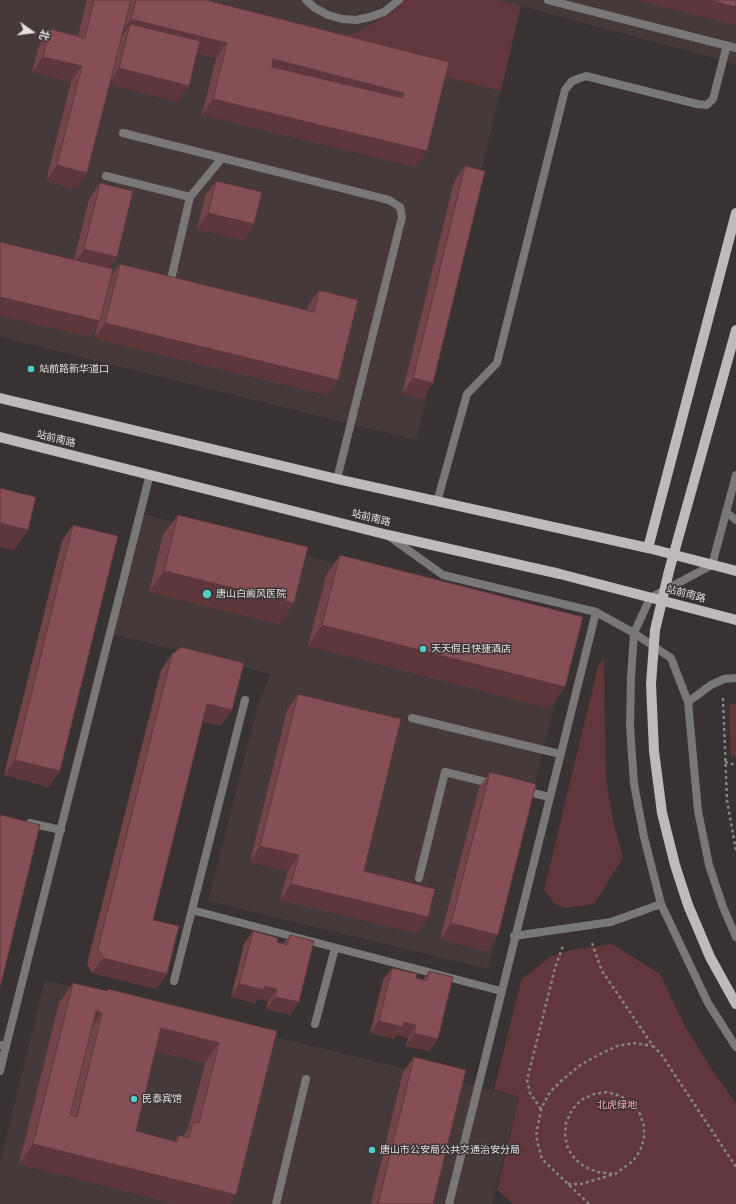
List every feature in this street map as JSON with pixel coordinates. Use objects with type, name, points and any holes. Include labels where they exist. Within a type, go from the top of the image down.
[{"type":"main road","points":[[648,548],[736,213]]},
{"type":"main road","points":[[736,330],[669,571],[655,630],[651,684],[654,751],[661,806],[675,865],[688,905],[710,957],[736,1004]]},
{"type":"main road","points":[[0,398],[337,479],[648,548],[736,571]]},
{"type":"main road","name":"站前南路","points":[[0,437],[388,535],[560,574],[736,620]]},
{"type":"street","points":[[306,0],[315,8],[328,15],[342,19],[356,20],[384,12],[399,0]]},
{"type":"street","points":[[548,0],[736,48]]},
{"type":"street","points":[[437,502],[467,394],[497,363],[565,90],[572,81],[586,76],[697,104],[707,105],[713,99],[727,45]]},
{"type":"street","points":[[123,132],[389,200],[400,207],[402,217],[337,479]]},
{"type":"street","points":[[172,275],[190,197],[222,158]]},
{"type":"street","points":[[106,176],[190,197]]},
{"type":"street","points":[[0,1071],[3,1045],[61,830],[150,474]]},
{"type":"street","points":[[736,475],[712,565],[650,598],[634,633],[630,719],[634,784],[644,837],[661,904],[679,945],[708,1003],[736,1047]]},
{"type":"street","points":[[726,512],[736,520]]},
{"type":"street","points":[[388,535],[443,574],[596,612],[634,633],[671,658],[688,702],[698,811],[709,865],[723,907],[736,937]]},
{"type":"street","points":[[449,1204],[514,936],[596,612]]},
{"type":"street","points":[[688,702],[711,685],[724,679],[736,678]]},
{"type":"street","points":[[174,981],[244,700]]},
{"type":"street","points":[[412,718],[560,754]]},
{"type":"street","points":[[419,878],[445,772],[505,786]]},
{"type":"street","points":[[520,790],[549,797]]},
{"type":"street","points":[[23,821],[61,830]]},
{"type":"street","points":[[514,936],[611,922],[661,904]]},
{"type":"street","points":[[192,910],[501,992]]},
{"type":"street","points":[[315,1024],[335,948]]},
{"type":"street","points":[[276,1204],[306,1079]]},
{"type":"path","points":[[730,696],[723,696],[725,762],[727,801],[736,850]]},
{"type":"path","points":[[725,762],[736,765]]},
{"type":"path","points":[[541,1109],[530,1094],[527,1080],[564,942]]},
{"type":"path","points":[[592,942],[602,971],[653,1046],[661,1054],[736,1167]]},
{"type":"path","points":[[589,1204],[542,1159],[536,1136],[541,1109],[550,1092],[561,1081],[579,1066],[598,1055],[617,1046],[629,1044],[653,1046]]},
{"type":"path","points":[[568,1184],[581,1184],[615,1174],[632,1161],[640,1151],[644,1139],[644,1126],[636,1109],[621,1096],[608,1092],[594,1094],[582,1100],[572,1110],[566,1122],[565,1136],[568,1149],[575,1159],[585,1167],[596,1172],[615,1174]]},
{"type":"shaded area","points":[[0,0],[736,0],[736,64],[521,6],[416,440],[0,337]]},
{"type":"shaded area","points":[[142,514],[575,624],[488,969],[208,901],[259,702],[271,674],[112,634]]},
{"type":"shaded area","points":[[45,980],[519,1097],[492,1204],[0,1204],[0,1164]]},
{"type":"green space","points":[[404,0],[497,0],[521,6],[501,91],[326,46],[363,29],[393,12]]},
{"type":"green space","points":[[604,657],[606,778],[613,821],[623,858],[594,904],[564,908],[554,903],[544,890],[598,667]]},
{"type":"green space","points":[[736,704],[736,757],[731,756],[729,705]]},
{"type":"green space","name":"北虎绿地","points":[[612,944],[660,974],[685,1026],[712,1070],[736,1103],[736,1204],[514,1204],[497,1190],[519,1097],[494,1090],[521,980],[550,957],[571,950]]},
{"type":"building","points":[[94,0],[131,0],[87,173],[57,165],[82,66],[43,57],[50,29],[85,38]]},
{"type":"building","points":[[136,0],[206,0],[449,62],[427,151],[213,99],[227,43],[131,19]],"holes":[[[273,59],[404,93],[403,98],[272,67]]]},
{"type":"building","points":[[709,0],[736,0],[736,7]]},
{"type":"building","points":[[130,24],[200,41],[189,86],[119,68]]},
{"type":"building","points":[[465,166],[485,171],[433,383],[413,378]]},
{"type":"building","points":[[216,181],[262,192],[254,224],[208,213]]},
{"type":"building","points":[[100,183],[133,191],[117,257],[84,249]]},
{"type":"building","points":[[0,242],[113,269],[100,321],[0,297]]},
{"type":"building","points":[[120,264],[314,312],[319,290],[358,300],[338,380],[105,323]]},
{"type":"building","points":[[0,488],[36,497],[28,530],[0,523]]},
{"type":"building","points":[[178,515],[308,547],[294,603],[164,571]]},
{"type":"building","points":[[73,525],[118,536],[60,771],[15,760]]},
{"type":"building","points":[[340,555],[583,617],[565,687],[322,625]]},
{"type":"building","points":[[181,647],[244,663],[232,710],[207,704],[153,920],[179,926],[167,974],[103,958],[98,948],[172,654]]},
{"type":"building","points":[[298,694],[401,719],[364,871],[435,889],[428,917],[291,884],[299,855],[260,846]]},
{"type":"building","points":[[490,772],[536,784],[498,935],[451,923]]},
{"type":"building","points":[[1,815],[40,825],[0,988],[0,817]]},
{"type":"building","points":[[253,931],[278,938],[277,942],[287,945],[290,935],[314,941],[299,1002],[275,997],[277,989],[265,986],[264,990],[239,984]]},
{"type":"building","points":[[392,968],[417,974],[416,978],[427,981],[429,971],[453,977],[438,1039],[414,1033],[416,1025],[404,1022],[403,1027],[379,1021]]},
{"type":"building","points":[[73,983],[107,991],[108,989],[277,1031],[236,1195],[33,1144]],"holes":[[[96,1011],[102,1013],[77,1117],[70,1115]],[[161,1028],[219,1043],[199,1123],[193,1122],[189,1138],[179,1135],[177,1142],[136,1131]]]},
{"type":"building","points":[[414,1057],[466,1070],[433,1204],[378,1204]]},
{"type":"place","name":"站前路新华道口","points":[[31,369]]},
{"type":"place","name":"唐山白癜风医院","points":[[207,594]]},
{"type":"place","name":"天天假日快捷酒店","points":[[423,649]]},
{"type":"place","name":"民泰宾馆","points":[[134,1099]]},
{"type":"place","name":"唐山市公安局公共交通治安分局","points":[[372,1150]]}]
